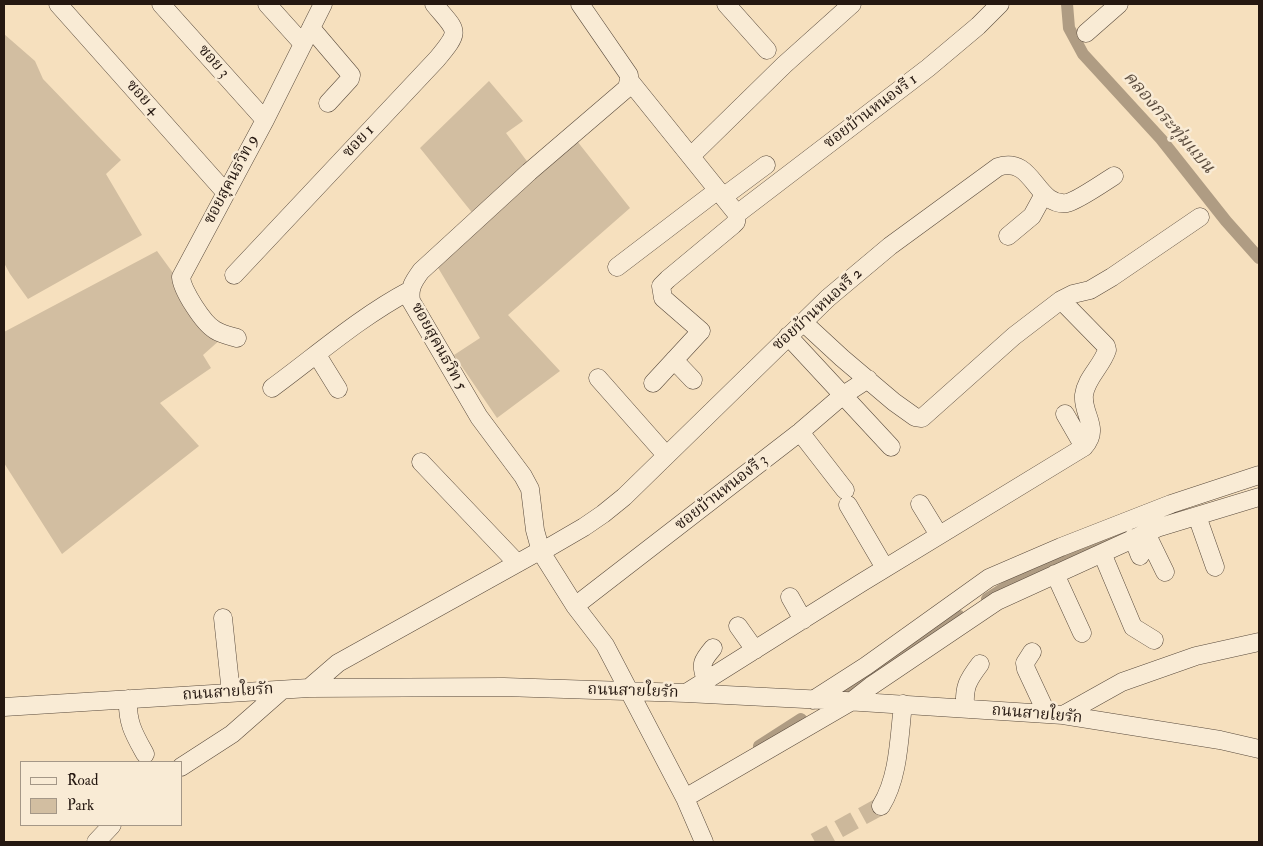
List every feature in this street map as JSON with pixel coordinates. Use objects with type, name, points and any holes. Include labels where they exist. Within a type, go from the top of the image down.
[{"type":"street","name":"ซอย 4","points":[[58,4],[226,193]]},
{"type":"street","name":"ซอย 3","points":[[161,4],[265,120]]},
{"type":"street","points":[[267,4],[351,75],[350,79],[328,103]]},
{"type":"street","name":"ซอยสุคนธวิท 9","points":[[238,338],[216,332],[209,326],[185,291],[181,277],[265,120],[323,4]]},
{"type":"street","name":"ซอย 1","points":[[234,275],[452,41],[454,28],[434,4]]},
{"type":"street","points":[[580,4],[629,75],[629,80],[737,214]]},
{"type":"street","points":[[726,4],[768,50]]},
{"type":"street","points":[[691,156],[784,65],[852,4]]},
{"type":"street","name":"ซอยบ้านหนองรี 1","points":[[674,360],[701,331],[663,298],[661,286],[733,225],[736,222],[737,214],[928,68],[978,26],[1000,4]]},
{"type":"street","points":[[1086,33],[1118,4]]},
{"type":"street","name":"ซอยสุคนธวิท 5","points":[[629,80],[626,88],[529,172],[421,272],[409,291],[411,301],[467,398],[523,476],[530,489],[535,530],[541,552],[575,606],[605,645],[631,692],[704,842]]},
{"type":"street","name":"ซอยบ้านหนองรี 2","points":[[309,688],[338,663],[517,563],[541,552],[603,514],[624,497],[828,298],[890,246],[998,167],[1013,164],[1022,169],[1051,201],[1060,203],[1069,203],[1114,176]]},
{"type":"street","points":[[617,267],[766,165]]},
{"type":"street","points":[[1008,236],[1032,216],[1044,194]]},
{"type":"street","points":[[803,322],[842,358],[910,414],[922,418],[1014,336],[1061,300],[1073,294],[1090,290],[1112,277],[1200,217]]},
{"type":"street","points":[[272,388],[365,318],[409,291]]},
{"type":"street","points":[[686,693],[1084,446],[1090,440],[1091,427],[1084,403],[1084,394],[1087,384],[1107,350],[1106,346],[1061,300]]},
{"type":"street","points":[[788,336],[891,447]]},
{"type":"street","points":[[317,355],[338,389]]},
{"type":"street","points":[[653,383],[674,360],[693,380]]},
{"type":"street","points":[[598,378],[666,455]]},
{"type":"street","name":"ซอยบ้านหนองรี 3","points":[[575,606],[800,432],[842,396],[868,379]]},
{"type":"street","points":[[1065,414],[1084,446]]},
{"type":"street","points":[[800,432],[846,498],[885,568]]},
{"type":"street","points":[[421,462],[517,563]]},
{"type":"street","points":[[813,700],[866,666],[989,578],[1061,547],[1171,504],[1259,475]]},
{"type":"street","points":[[684,798],[852,701],[997,600],[1140,536],[1259,497]]},
{"type":"street","points":[[920,504],[939,535]]},
{"type":"street","points":[[1197,516],[1215,567]]},
{"type":"street","points":[[1140,536],[1140,556]]},
{"type":"street","points":[[1140,536],[1165,572]]},
{"type":"street","points":[[1102,553],[1133,628],[1154,640]]},
{"type":"street","points":[[1055,574],[1082,633]]},
{"type":"street","points":[[790,597],[802,620]]},
{"type":"street","points":[[223,618],[232,693]]},
{"type":"street","points":[[738,626],[755,650]]},
{"type":"street","points":[[1032,652],[1025,663],[1026,669],[1055,715],[1122,682],[1196,656],[1259,642]]},
{"type":"street","points":[[706,680],[702,666],[704,658],[713,648]]},
{"type":"street","points":[[965,708],[968,680],[980,664]]},
{"type":"street","name":"ถนนสายใยรัก","points":[[4,707],[309,688],[504,687],[686,693],[903,704],[1055,715],[1220,740],[1259,749]]},
{"type":"street","points":[[182,766],[232,734],[282,690]]},
{"type":"street","points":[[128,699],[127,712],[130,726],[145,754]]},
{"type":"street","points":[[881,806],[890,788],[895,769],[903,704]]},
{"type":"street","points":[[96,842],[111,826]]},
{"type":"green space","points":[[4,34],[35,61],[43,79],[121,160],[106,174],[142,235],[28,299],[4,263]]},
{"type":"green space","points":[[489,81],[523,121],[506,133],[529,164],[474,215],[420,148]]},
{"type":"green space","points":[[577,141],[630,208],[508,315],[560,371],[497,418],[454,355],[480,338],[437,266]]},
{"type":"green space","points":[[157,251],[221,339],[203,355],[211,368],[160,403],[199,446],[62,554],[4,463],[4,332]]},
{"type":"waterway","name":"คลองกระทุ่มแบน","points":[[1067,4],[1069,28],[1083,54],[1161,139],[1226,221],[1259,258]]},
{"type":"waterway","points":[[987,599],[1021,579],[1056,562],[1092,546],[1129,533]]},
{"type":"waterway","points":[[846,692],[959,616]]},
{"type":"waterway","points":[[759,746],[801,719]]},
{"type":"tunnel","points":[[815,842],[881,806]]}]
